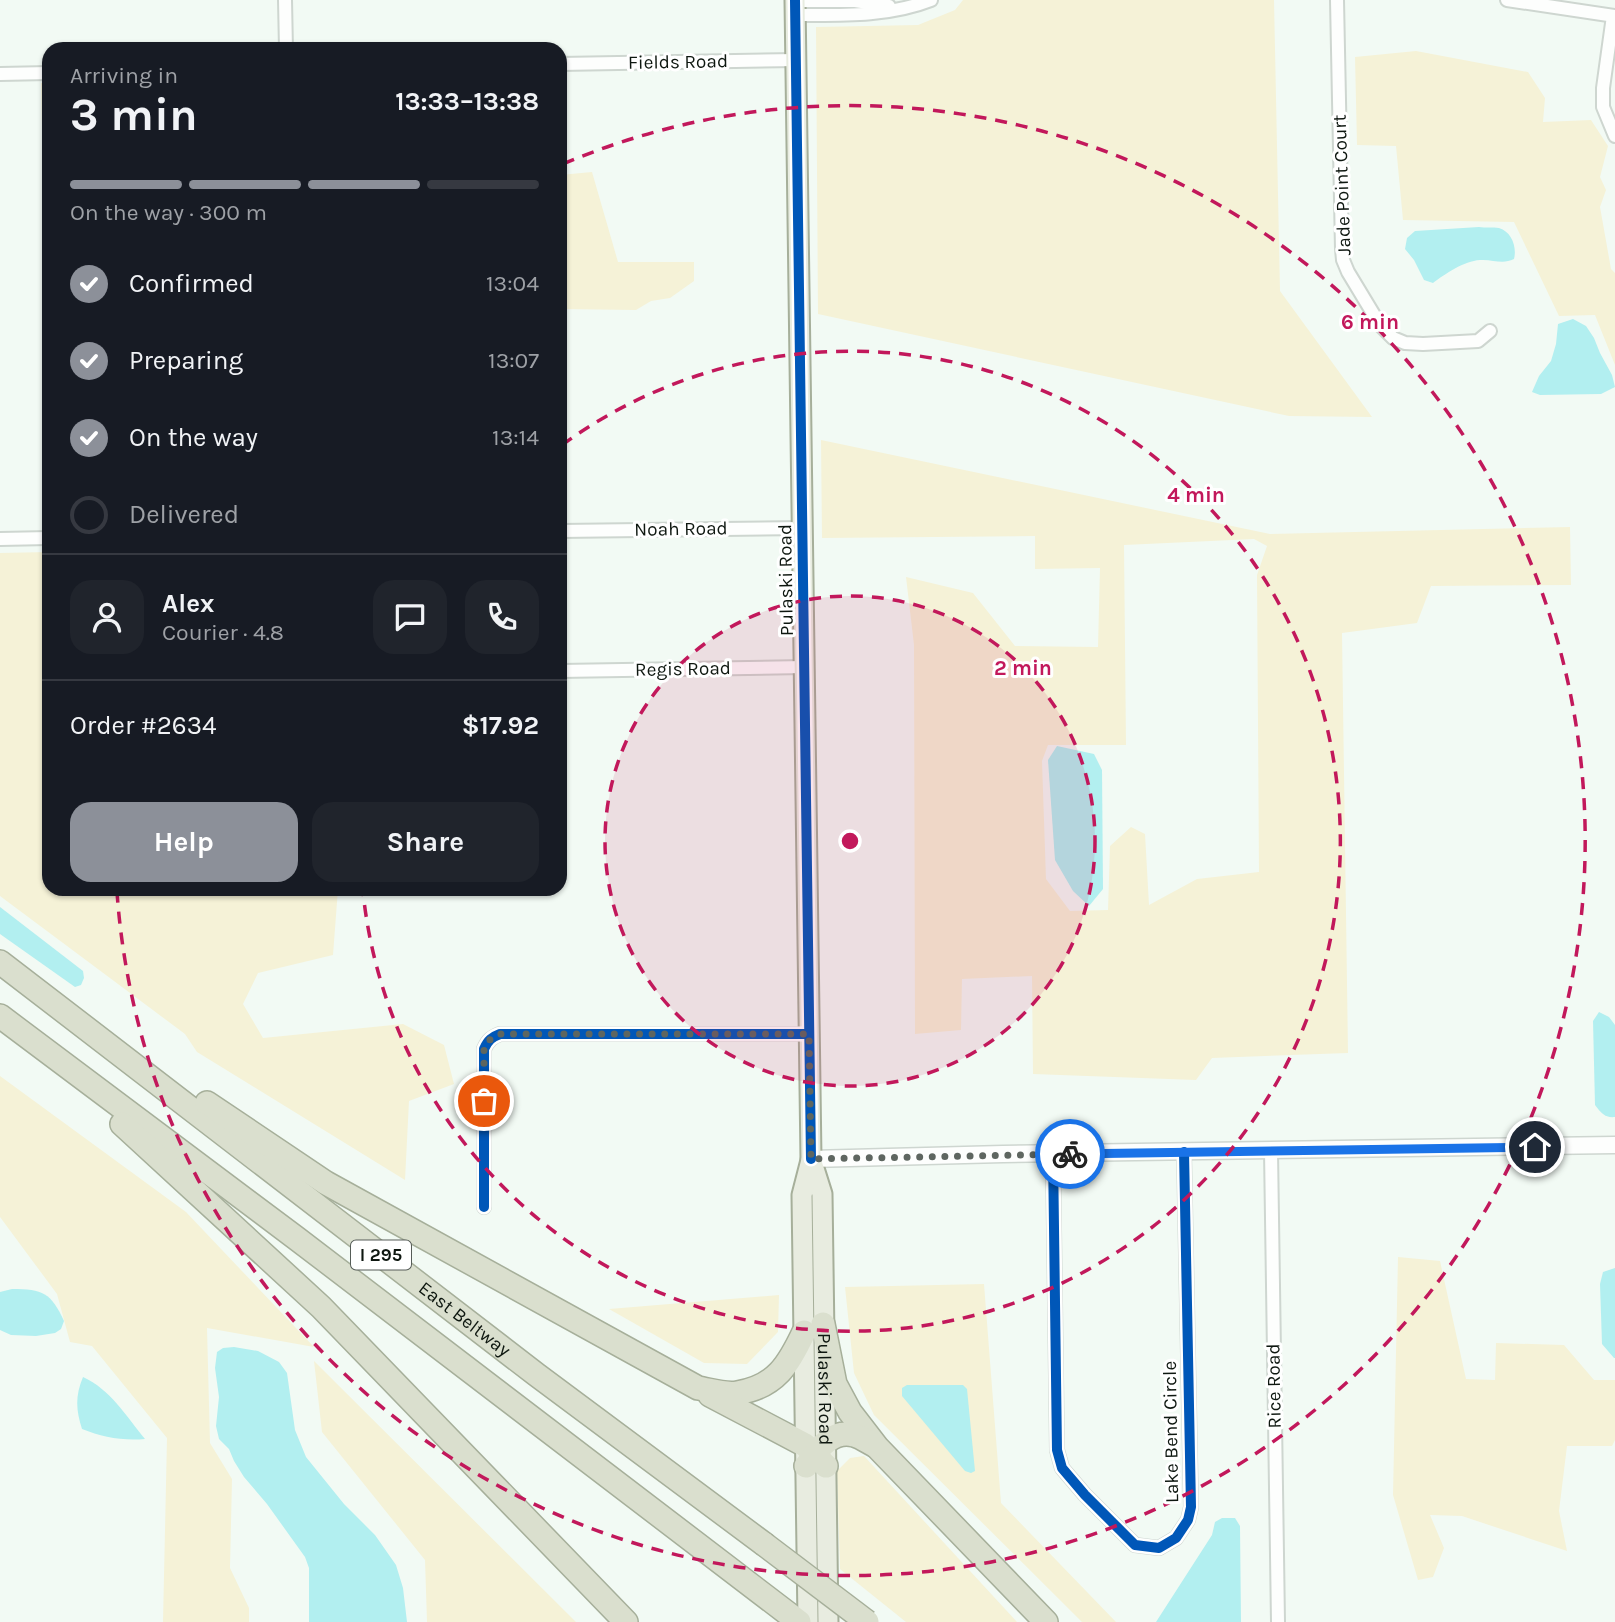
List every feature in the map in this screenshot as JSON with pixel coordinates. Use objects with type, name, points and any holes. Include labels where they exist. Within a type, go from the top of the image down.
[{"type":"highway","points":[[0,960],[326,1183],[815,1455],[838,1434],[855,1435],[877,1447]]},
{"type":"highway","name":"East Beltway","points":[[0,960],[537,1375],[867,1622]]},
{"type":"highway","name":"East Beltway","points":[[0,1016],[799,1622]]},
{"type":"highway","points":[[22,1032],[321,1307],[626,1622]]},
{"type":"highway","points":[[698,1388],[737,1393],[757,1388],[785,1368],[813,1328]]},
{"type":"highway","points":[[813,1328],[835,1384],[850,1412],[877,1447],[1046,1622]]},
{"type":"main road","name":"Pulaski Road","points":[[795,5],[811,1159],[802,1195],[813,1328],[815,1455],[828,1622]]},
{"type":"main road","name":"Pulaski Road","points":[[807,1622],[815,1455]]},
{"type":"street","points":[[285,0],[286,42]]},
{"type":"street","points":[[795,5],[856,15],[903,8],[931,0]]},
{"type":"street","name":"Jade Point Court","points":[[1338,0],[1342,249],[1348,272],[1380,325],[1393,338],[1405,343],[1478,341],[1490,331]]},
{"type":"street","points":[[1507,0],[1614,16],[1603,88],[1603,107],[1615,136]]},
{"type":"street","name":"Fields Road","points":[[567,64],[796,60]]},
{"type":"street","points":[[0,74],[42,73]]},
{"type":"street","name":"Noah Road","points":[[567,531],[803,528]]},
{"type":"street","points":[[0,539],[42,538]]},
{"type":"street","name":"Regis Road","points":[[567,671],[805,667]]},
{"type":"street","points":[[484,1206],[484,1049],[493,1036],[809,1034]]},
{"type":"street","points":[[811,1159],[1615,1145]]},
{"type":"street","name":"Rice Road","points":[[1271,1151],[1278,1622]]},
{"type":"street","name":"Lake Bend Circle","points":[[1053,1154],[1057,1450],[1062,1468],[1135,1545],[1159,1548],[1177,1538],[1188,1520],[1191,1507],[1184,1152]]},
{"type":"shaded area","points":[[963,0],[1274,0],[1280,291],[1372,417],[1289,416],[818,314],[816,27],[918,25],[955,10]]},
{"type":"shaded area","points":[[1416,51],[1528,72],[1545,98],[1543,122],[1591,120],[1608,146],[1600,177],[1606,190],[1600,207],[1611,269],[1615,273],[1615,365],[1595,315],[1559,316],[1514,222],[1403,220],[1396,146],[1357,145],[1355,57]]},
{"type":"shaded area","points":[[592,172],[618,262],[694,262],[694,281],[670,298],[651,301],[636,310],[567,309],[567,174]]},
{"type":"shaded area","points":[[821,440],[1270,534],[1570,527],[1571,585],[1431,586],[1417,623],[1342,633],[1348,1053],[1212,1058],[1196,1080],[1033,1074],[1032,976],[962,979],[961,1030],[915,1034],[914,645],[906,577],[973,593],[1015,646],[1098,647],[1100,568],[1035,569],[1035,536],[822,538]],"holes":[[[1254,539],[1267,546],[1257,575],[1259,872],[1197,879],[1149,905],[1145,834],[1131,827],[1110,846],[1108,910],[1070,911],[1046,879],[1042,761],[1048,745],[1126,745],[1124,545]]]},
{"type":"shaded area","points":[[42,552],[42,896],[337,896],[333,955],[258,973],[243,1004],[263,1038],[403,1024],[444,1045],[454,1084],[409,1101],[405,1180],[197,1052],[185,1034],[0,896],[0,553]]},
{"type":"shaded area","points":[[0,1076],[186,1212],[314,1347],[207,1328],[210,1443],[232,1479],[230,1568],[249,1608],[249,1622],[163,1622],[167,1438],[92,1346],[70,1342],[57,1294],[0,1217]]},
{"type":"shaded area","points":[[1398,1257],[1440,1261],[1466,1379],[1495,1380],[1496,1343],[1564,1345],[1594,1380],[1615,1380],[1615,1440],[1612,1446],[1567,1446],[1559,1511],[1567,1551],[1462,1516],[1430,1515],[1444,1548],[1433,1577],[1418,1580],[1393,1495]]},
{"type":"shaded area","points":[[984,1284],[1001,1503],[1116,1622],[1082,1622],[874,1415],[854,1373],[845,1287]]},
{"type":"shaded area","points":[[779,1295],[778,1332],[747,1364],[704,1363],[609,1309]]},
{"type":"shaded area","points":[[314,1361],[576,1622],[427,1622],[425,1560],[322,1432]]},
{"type":"shaded area","points":[[864,1456],[1017,1622],[906,1622],[840,1569],[837,1471],[850,1458]]},
{"type":"water","points":[[1479,227],[1504,230],[1514,245],[1514,259],[1505,262],[1480,260],[1468,263],[1433,283],[1424,280],[1405,249],[1407,238],[1415,231]]},
{"type":"water","points":[[1573,319],[1586,326],[1594,338],[1615,387],[1601,394],[1540,395],[1532,392],[1539,376],[1551,361],[1558,324]]},
{"type":"water","points":[[1057,746],[1094,754],[1102,770],[1103,889],[1089,906],[1073,891],[1055,860],[1048,760]]},
{"type":"water","points":[[0,907],[83,971],[81,985],[75,987],[0,934]]},
{"type":"water","points":[[1599,1012],[1609,1017],[1615,1025],[1615,1117],[1604,1114],[1595,1105],[1593,1021]]},
{"type":"water","points":[[1615,1268],[1614,1358],[1602,1344],[1600,1284],[1603,1272]]},
{"type":"water","points":[[12,1289],[45,1294],[55,1304],[64,1321],[61,1329],[55,1333],[36,1336],[11,1335],[0,1330],[0,1292]]},
{"type":"water","points":[[223,1348],[258,1351],[279,1362],[287,1373],[295,1430],[306,1457],[344,1504],[375,1535],[396,1565],[403,1588],[407,1622],[309,1622],[309,1568],[305,1557],[244,1477],[229,1449],[219,1439],[216,1426],[219,1397],[215,1368],[217,1352]]},
{"type":"water","points":[[83,1377],[110,1396],[145,1439],[112,1438],[82,1429],[77,1403]]},
{"type":"water","points":[[907,1385],[963,1385],[967,1389],[975,1471],[965,1471],[902,1396],[902,1388]]},
{"type":"water","points":[[1222,1518],[1235,1518],[1240,1526],[1241,1622],[1156,1622],[1212,1535],[1215,1522]]},
{"type":"cycle path","points":[[795,0],[811,1159]]},
{"type":"cycle path","points":[[484,1207],[484,1049],[495,1036],[809,1034]]},
{"type":"cycle path","points":[[1053,1154],[1057,1450],[1062,1468],[1135,1545],[1159,1548],[1176,1538],[1188,1520],[1191,1507],[1184,1152]]},
{"type":"way so far","points":[[484,1101],[484,1049],[493,1036],[500,1034],[809,1034],[811,1159],[1070,1154]]},
{"type":"route","points":[[1070,1154],[1535,1147]]}]
